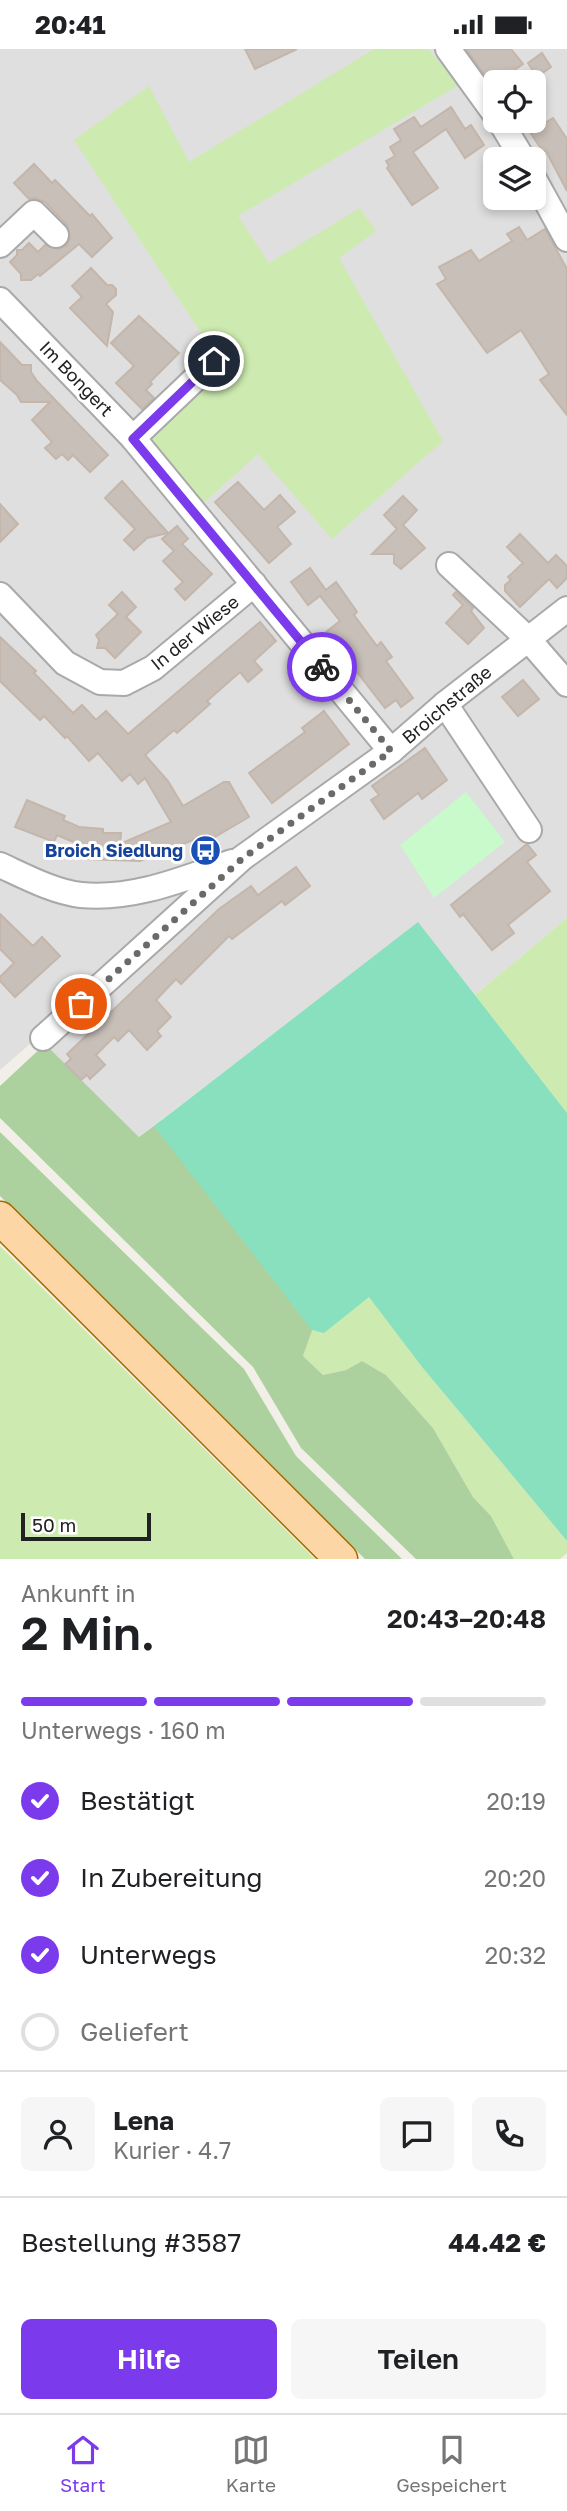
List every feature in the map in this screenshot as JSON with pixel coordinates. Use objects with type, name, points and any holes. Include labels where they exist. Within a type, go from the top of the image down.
[{"type":"main road","points":[[0,1218],[341,1559]]},
{"type":"street","points":[[448,49],[483,97]]},
{"type":"street","points":[[546,201],[567,239]]},
{"type":"street","points":[[0,245],[34,213],[56,235]]},
{"type":"street","name":"Im Bongert","points":[[0,300],[133,439],[391,751]]},
{"type":"street","points":[[133,439],[214,361]]},
{"type":"street","points":[[449,565],[528,639],[567,684]]},
{"type":"street","name":"In der Wiese","points":[[0,595],[65,663],[100,682],[124,683],[153,669],[254,584]]},
{"type":"street","name":"Broichstraße","points":[[43,1038],[243,858],[391,751],[445,704],[567,609]]},
{"type":"street","points":[[445,704],[529,830]]},
{"type":"street","points":[[0,865],[32,880],[80,895],[149,891],[243,858]]},
{"type":"shaded area","points":[[0,49],[567,49],[567,918],[475,995],[418,923],[139,1137],[38,1037],[0,1070]]},
{"type":"green space","points":[[374,49],[428,49],[459,85],[238,216],[269,263],[360,208],[376,231],[339,258],[443,441],[332,539],[258,454],[200,506],[146,435],[222,365],[74,140],[149,86],[189,162]]},
{"type":"green space","points":[[466,792],[505,842],[434,898],[400,845]]},
{"type":"green space","points":[[567,918],[567,1113],[475,995]]},
{"type":"green space","points":[[418,922],[567,1113],[567,1541],[422,1367],[369,1297],[324,1333],[312,1330],[154,1126]]},
{"type":"green space","points":[[45,1044],[139,1137],[162,1120],[314,1325],[303,1356],[323,1375],[346,1370],[362,1361],[386,1375],[433,1428],[473,1497],[491,1516],[514,1559],[416,1559],[301,1448],[253,1367],[0,1118],[0,1086]]},
{"type":"green space","points":[[0,1132],[244,1369],[296,1456],[402,1559],[365,1559],[0,1196]]},
{"type":"green space","points":[[0,1246],[315,1559],[0,1559]]},
{"type":"green space","points":[[369,1296],[422,1367],[567,1541],[567,1553],[560,1559],[514,1559],[491,1516],[473,1497],[433,1428],[386,1375],[362,1361],[346,1370],[323,1375],[303,1356],[312,1330],[325,1332]]},
{"type":"building","points":[[245,49],[297,49],[255,69]]},
{"type":"building","points":[[466,49],[511,49],[523,64],[514,70],[483,70],[483,73]]},
{"type":"building","points":[[542,53],[551,67],[546,71],[532,70],[528,63]]},
{"type":"building","points":[[451,107],[465,129],[471,125],[484,145],[465,158],[446,129],[413,152],[438,188],[412,205],[387,168],[389,166],[386,161],[395,156],[390,147],[401,140],[394,129],[414,117],[421,127]]},
{"type":"building","points":[[553,118],[567,139],[567,191],[546,147],[540,147],[531,133],[546,133],[546,122]]},
{"type":"building","points":[[34,164],[52,183],[55,180],[90,216],[92,214],[112,238],[92,257],[79,244],[40,276],[38,274],[31,280],[21,280],[21,274],[10,262],[17,255],[17,250],[22,250],[29,243],[38,252],[45,245],[59,249],[67,245],[70,238],[67,225],[45,202],[29,199],[14,183]]},
{"type":"building","points":[[519,227],[527,240],[545,229],[567,269],[567,415],[540,380],[549,374],[521,330],[487,353],[437,284],[446,279],[439,267],[471,250],[479,261],[512,241],[507,234]]},
{"type":"building","points":[[91,268],[107,285],[116,289],[116,295],[106,304],[113,312],[107,346],[70,308],[82,297],[72,286]]},
{"type":"building","points":[[139,316],[179,353],[150,382],[152,384],[146,390],[154,398],[142,409],[116,383],[134,366],[111,343]]},
{"type":"building","points":[[0,342],[22,365],[31,365],[31,372],[37,381],[108,455],[90,472],[73,455],[68,460],[62,454],[56,459],[45,448],[52,442],[32,420],[50,402],[21,402],[0,380]]},
{"type":"building","points":[[122,481],[168,533],[147,538],[134,550],[124,540],[135,529],[105,498]]},
{"type":"building","points":[[238,482],[264,510],[280,495],[295,512],[277,527],[291,544],[269,563],[215,502]]},
{"type":"building","points":[[403,496],[417,510],[403,525],[425,548],[401,569],[394,563],[394,554],[372,554],[397,529],[384,515]]},
{"type":"building","points":[[0,504],[18,524],[0,542]]},
{"type":"building","points":[[177,526],[188,539],[182,544],[212,574],[185,600],[175,589],[183,582],[163,561],[174,551],[162,539]]},
{"type":"building","points":[[520,534],[548,563],[556,555],[567,566],[567,578],[557,588],[549,579],[520,607],[505,591],[505,585],[511,580],[508,577],[523,563],[507,547]]},
{"type":"building","points":[[310,568],[326,590],[336,582],[357,612],[354,615],[377,646],[381,642],[392,657],[386,661],[413,698],[401,707],[396,700],[385,708],[326,632],[340,621],[320,596],[308,605],[291,582]]},
{"type":"building","points":[[122,592],[136,607],[126,617],[141,632],[115,658],[105,648],[97,648],[99,640],[96,635],[118,614],[109,605]]},
{"type":"building","points":[[456,592],[473,608],[471,611],[484,628],[468,644],[446,623],[463,605],[453,595]]},
{"type":"building","points":[[260,622],[276,641],[254,661],[262,670],[248,682],[240,672],[207,701],[210,704],[177,733],[174,730],[145,755],[168,781],[183,806],[224,782],[229,782],[249,817],[201,845],[198,838],[140,861],[85,859],[91,856],[78,856],[78,844],[57,835],[54,842],[15,827],[27,800],[65,816],[63,820],[79,827],[103,829],[103,833],[121,833],[120,844],[171,822],[145,778],[138,784],[130,774],[122,781],[98,753],[89,761],[67,736],[65,738],[44,716],[40,720],[0,681],[0,637],[36,671],[34,673],[73,713],[82,705],[96,720],[106,711],[128,734]]},
{"type":"building","points":[[523,680],[539,699],[518,716],[502,697]]},
{"type":"building","points":[[324,711],[349,744],[272,803],[249,773],[305,732],[302,728]]},
{"type":"building","points":[[425,748],[447,780],[422,799],[418,793],[384,819],[371,800],[379,795],[372,786]]},
{"type":"building","points":[[527,844],[536,855],[527,862],[550,891],[508,925],[514,933],[492,950],[463,914],[460,917],[451,905]]},
{"type":"building","points":[[296,867],[310,886],[285,905],[282,901],[232,939],[229,936],[181,984],[176,979],[156,1000],[171,1017],[157,1031],[161,1036],[147,1050],[129,1030],[118,1041],[114,1037],[96,1055],[105,1065],[90,1079],[87,1075],[81,1080],[65,1064],[71,1059],[67,1054],[219,909],[251,886],[258,895]]},
{"type":"building","points":[[0,914],[33,946],[42,937],[60,956],[15,997],[0,981],[0,977],[14,963],[0,949]]},
{"type":"way so far","points":[[81,1004],[243,858],[391,751],[322,667]]},
{"type":"place","name":"Broich Siedlung","points":[[206,851]]},
{"type":"route","points":[[214,361],[133,439],[322,667]]}]
